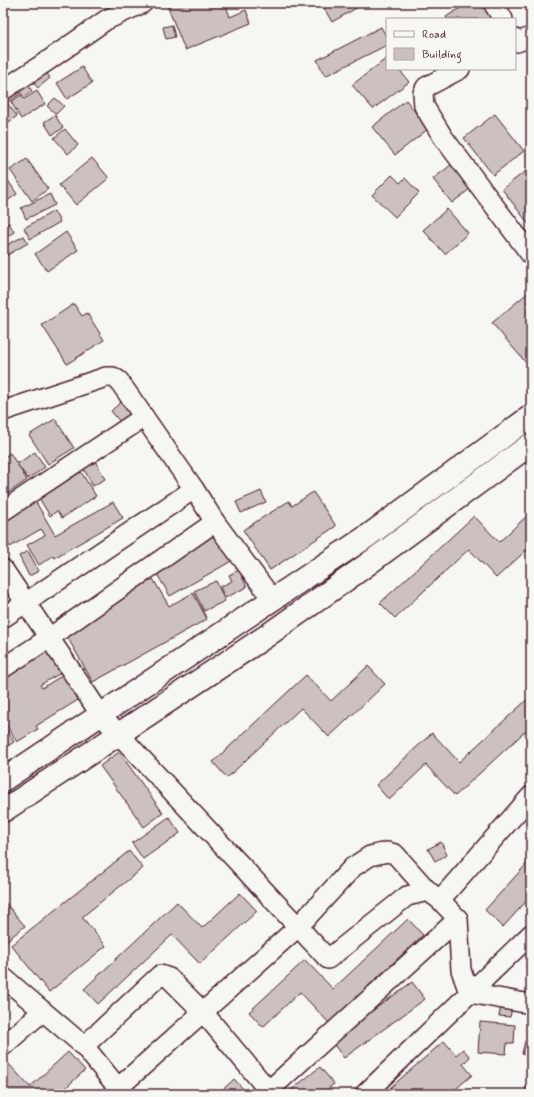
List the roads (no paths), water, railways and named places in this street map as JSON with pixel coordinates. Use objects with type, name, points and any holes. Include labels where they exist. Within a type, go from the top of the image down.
[{"type":"main road","points":[[3,780],[369,535],[531,416]]},
{"type":"main road","points":[[3,811],[313,602],[531,444]]},
{"type":"street","points":[[3,90],[106,20],[143,3]]},
{"type":"street","points":[[493,3],[502,18]]},
{"type":"street","points":[[458,70],[426,87],[423,93],[424,106],[443,137],[531,255]]},
{"type":"street","points":[[3,411],[106,377],[113,377],[119,381],[194,489],[215,522],[273,600]]},
{"type":"street","points":[[3,512],[144,417]]},
{"type":"street","points":[[3,618],[194,489]]},
{"type":"street","points":[[3,668],[49,638],[215,522]]},
{"type":"street","points":[[3,569],[101,715],[328,959],[407,896],[434,895],[531,796]]},
{"type":"street","points":[[3,977],[84,1046],[115,1091],[298,927],[353,867],[370,856],[387,852],[396,854],[458,919],[462,970],[469,993]]},
{"type":"street","points":[[84,1046],[160,976],[169,978],[203,1012],[267,1092],[458,919]]},
{"type":"street","points":[[365,1094],[531,934]]},
{"type":"street","points":[[469,993],[531,1004]]},
{"type":"street","points":[[3,1046],[43,1011]]}]
